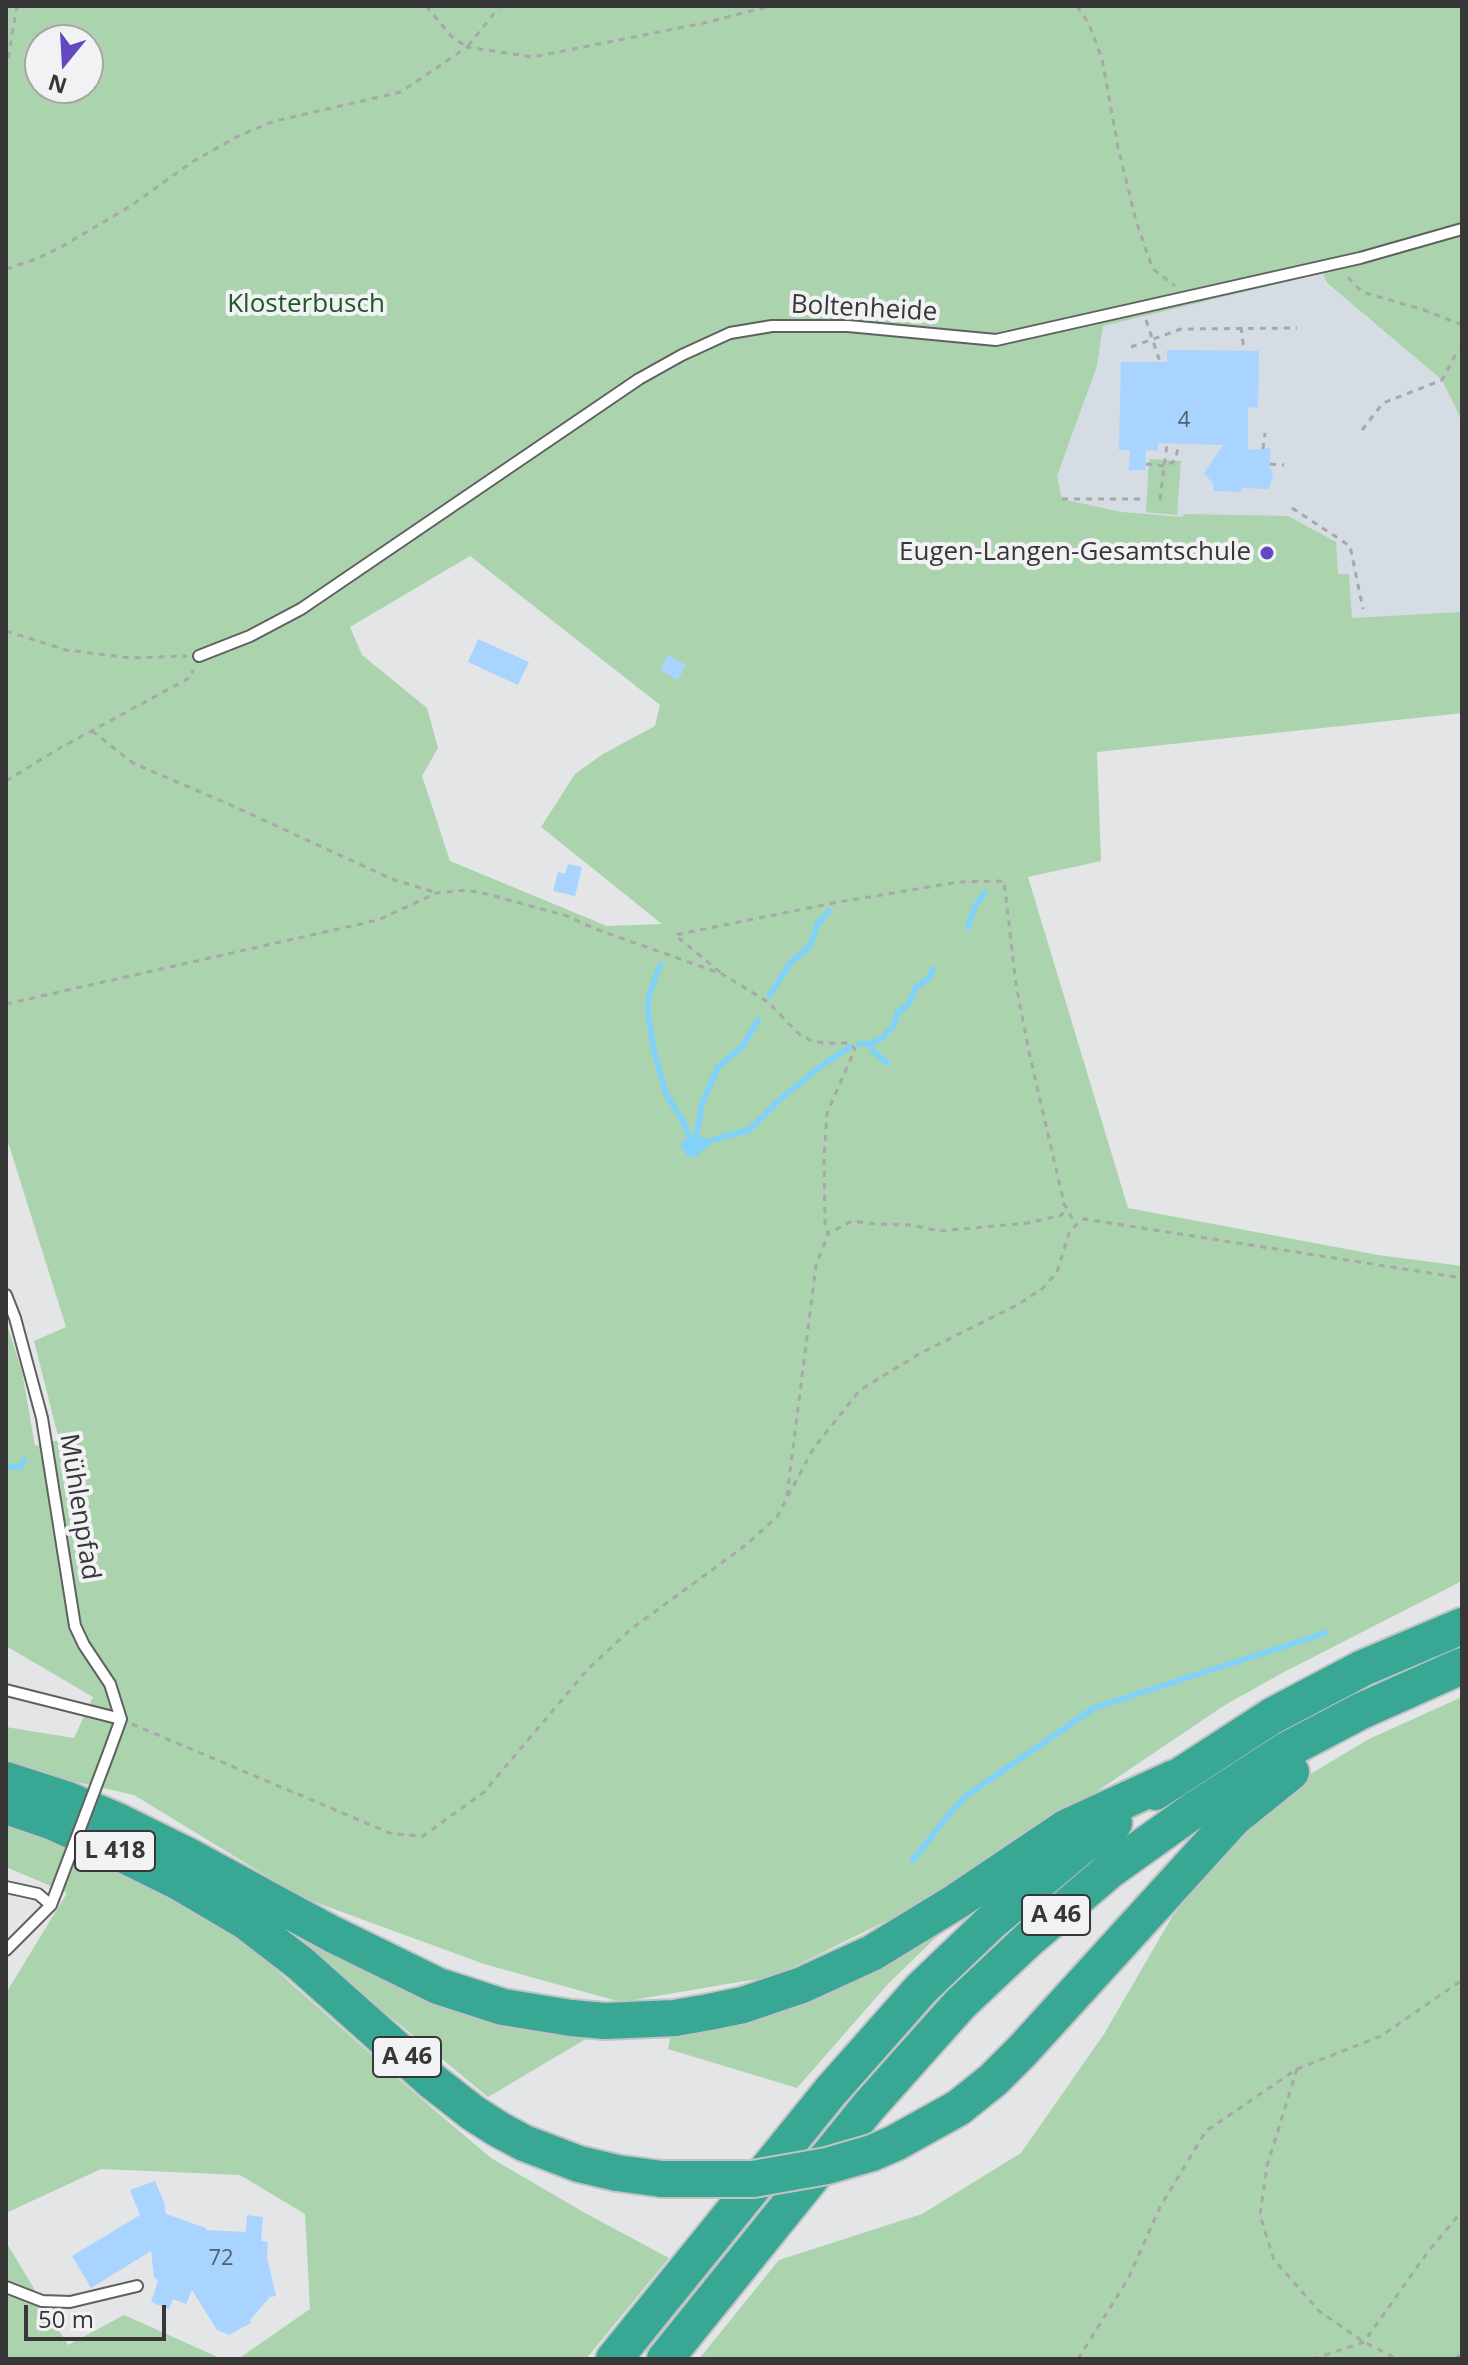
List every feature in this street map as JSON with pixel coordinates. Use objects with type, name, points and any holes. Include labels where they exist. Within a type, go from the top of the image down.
[{"type":"highway","name":"A 46","points":[[614,2359],[830,2092],[921,1989],[990,1923],[1067,1858],[1174,1778],[1272,1716],[1363,1668],[1462,1626]]},
{"type":"highway","name":"A 46","points":[[665,2359],[869,2106],[960,2004],[1029,1939],[1110,1870],[1285,1751],[1361,1711],[1462,1666]]},
{"type":"highway","name":"A 46","points":[[185,1869],[301,1964],[432,2081],[498,2129],[524,2143],[579,2164],[617,2173],[662,2179],[753,2179],[827,2166],[872,2153],[958,2108],[993,2080],[1023,2050],[1234,1818],[1361,1711]]},
{"type":"highway","points":[[185,1869],[407,1972],[449,1990],[503,2007],[605,2021],[675,2018],[743,2005],[802,1985],[872,1953],[957,1901],[1067,1827],[1174,1778]]},
{"type":"highway","name":"L 418","points":[[6,1780],[68,1800],[185,1869]]},
{"type":"highway","name":"L 418","points":[[6,1806],[185,1869]]},
{"type":"lane","name":"Boltenheide","points":[[199,656],[250,636],[301,609],[639,379],[730,333],[772,326],[848,326],[996,340],[1144,312],[1462,229]]},
{"type":"lane","name":"Mühlenpfad","points":[[6,1295],[42,1418],[75,1626],[110,1684],[121,1719]]},
{"type":"lane","points":[[6,1690],[121,1719],[51,1905],[6,1950]]},
{"type":"lane","points":[[6,1887],[38,1894],[51,1905]]},
{"type":"lane","points":[[6,2287],[42,2301],[70,2302],[137,2286]]},
{"type":"path","points":[[6,70],[17,6]]},
{"type":"path","points":[[426,6],[452,37],[467,47],[533,57],[704,23],[770,6]]},
{"type":"path","points":[[6,269],[61,247],[129,207],[192,162],[240,135],[275,121],[401,92],[467,47],[500,6]]},
{"type":"path","points":[[1077,6],[1089,24],[1102,59],[1135,217],[1153,269],[1190,298]]},
{"type":"path","points":[[1344,262],[1348,278],[1362,292],[1462,325]]},
{"type":"path","points":[[1144,312],[1160,362]]},
{"type":"path","points":[[1241,327],[1244,351]]},
{"type":"path","points":[[1131,347],[1181,329],[1297,328]]},
{"type":"path","points":[[1362,430],[1383,403],[1442,380],[1462,349]]},
{"type":"path","points":[[1263,449],[1265,433]]},
{"type":"path","points":[[1160,500],[1167,444]]},
{"type":"path","points":[[1146,464],[1165,466],[1175,461],[1179,444]]},
{"type":"path","points":[[1270,464],[1284,465]]},
{"type":"path","points":[[1062,499],[1146,499]]},
{"type":"path","points":[[1292,508],[1350,546],[1363,609]]},
{"type":"path","points":[[6,631],[66,650],[109,656],[199,656],[191,677],[6,781]]},
{"type":"path","points":[[92,731],[133,763],[392,879],[437,893]]},
{"type":"path","points":[[786,1500],[816,1265],[828,1234],[825,1223],[824,1157],[827,1113],[855,1049],[849,1043],[823,1043],[800,1035],[768,1002],[722,974],[675,935],[833,903],[959,882],[1004,881],[1016,984],[1064,1203],[1075,1224]]},
{"type":"path","points":[[6,1004],[378,920],[437,893],[466,890],[542,907],[722,974]]},
{"type":"path","points":[[828,1234],[852,1221],[911,1225],[939,1231],[1028,1223],[1062,1215],[1064,1203]]},
{"type":"path","points":[[121,1719],[392,1834],[423,1836],[484,1792],[588,1669],[631,1629],[746,1545],[777,1517],[813,1449],[860,1390],[919,1354],[1019,1304],[1043,1288],[1062,1262],[1066,1240],[1075,1224],[1084,1219],[1462,1278]]},
{"type":"path","points":[[1078,2359],[1128,2279],[1160,2207],[1206,2131],[1297,2069],[1381,2036],[1462,1980]]},
{"type":"path","points":[[1297,2069],[1267,2166],[1260,2215],[1274,2260],[1319,2311],[1364,2342],[1397,2359]]},
{"type":"path","points":[[1313,2359],[1364,2342],[1427,2253],[1462,2211]]},
{"type":"path","points":[[1455,2359],[1462,2353]]},
{"type":"shaded area","name":"Eugen-Langen-Gesamtschule","points":[[1323,273],[1327,284],[1442,380],[1462,421],[1462,713],[1097,752],[1057,476],[1097,366],[1103,326]]},
{"type":"green space","name":"Klosterbusch","points":[[6,6],[1462,6],[1462,421],[1442,380],[1327,283],[1323,273],[1103,326],[1097,366],[1057,476],[1062,499],[1121,512],[1182,517],[1185,514],[1288,516],[1336,542],[1338,574],[1349,574],[1352,618],[1462,612],[1462,713],[1097,752],[1101,861],[1028,877],[1128,1208],[1378,1255],[1462,1266],[1462,1581],[1225,1705],[955,1887],[775,1976],[621,2002],[484,1964],[301,1897],[134,1795],[6,1766],[6,1727],[74,1738],[93,1697],[6,1646],[6,1322],[22,1371],[35,1446],[59,1440],[34,1341],[66,1327],[9,1145],[6,1144]],"holes":[[[470,556],[660,705],[655,726],[603,754],[575,774],[541,827],[662,924],[607,926],[450,861],[422,776],[438,748],[427,708],[362,655],[350,627]]]},
{"type":"green space","points":[[1149,459],[1181,461],[1177,515],[1146,512]]},
{"type":"green space","points":[[1462,1697],[1462,2359],[699,2359],[779,2260],[922,2214],[1021,2153],[1104,2034],[1172,1917],[1230,1844],[1268,1803],[1369,1739]]},
{"type":"green space","points":[[6,1822],[178,1892],[268,1963],[491,2158],[669,2258],[586,2359],[238,2359],[310,2309],[305,2214],[240,2175],[101,2169],[6,2213],[6,1993],[67,1893],[6,1867]]},
{"type":"green space","points":[[262,1911],[596,2033],[488,2097]]},
{"type":"green space","points":[[960,1914],[888,1984],[797,2088],[668,2049],[673,2025],[783,2012],[871,1969]]},
{"type":"green space","points":[[6,2242],[68,2345],[124,2315],[222,2359],[6,2359]]},
{"type":"water","points":[[689,1136],[716,1139],[692,1157],[687,1156],[680,1144]]},
{"type":"building","points":[[1167,350],[1259,351],[1258,408],[1248,407],[1248,450],[1270,448],[1273,474],[1269,489],[1213,491],[1213,483],[1204,473],[1223,445],[1158,443],[1158,451],[1146,450],[1145,470],[1129,470],[1130,450],[1119,450],[1121,362],[1167,362]]},
{"type":"building","points":[[478,639],[529,662],[518,685],[468,662]]},
{"type":"building","points":[[668,655],[686,665],[678,680],[660,670]]},
{"type":"building","points":[[568,864],[582,867],[575,896],[553,891],[558,872],[565,874]]},
{"type":"building","points":[[155,2181],[166,2214],[206,2230],[246,2232],[247,2215],[263,2217],[261,2241],[268,2242],[267,2257],[276,2296],[270,2297],[250,2320],[251,2323],[229,2335],[217,2330],[192,2290],[186,2304],[173,2299],[169,2309],[151,2302],[158,2281],[154,2277],[151,2251],[91,2288],[72,2256],[140,2215],[130,2190]]},
{"type":"waterway","points":[[968,927],[975,906],[985,893]]},
{"type":"waterway","points":[[769,996],[791,962],[810,946],[817,925],[829,911]]},
{"type":"waterway","points":[[661,965],[648,1000],[654,1052],[667,1096],[689,1136]]},
{"type":"waterway","points":[[859,1044],[870,1044],[882,1038],[894,1025],[897,1013],[908,1005],[916,987],[929,978],[933,969]]},
{"type":"waterway","points":[[696,1137],[702,1104],[718,1067],[743,1046],[758,1020]]},
{"type":"waterway","points":[[870,1044],[873,1051],[887,1063]]},
{"type":"waterway","points":[[716,1139],[749,1130],[779,1100],[850,1047]]},
{"type":"waterway","points":[[6,1467],[20,1467],[24,1460]]},
{"type":"waterway","points":[[913,1860],[966,1796],[1094,1708],[1325,1633]]},
{"type":"place","name":"Eugen-Langen-Gesamtschule","points":[[1267,553]]}]
